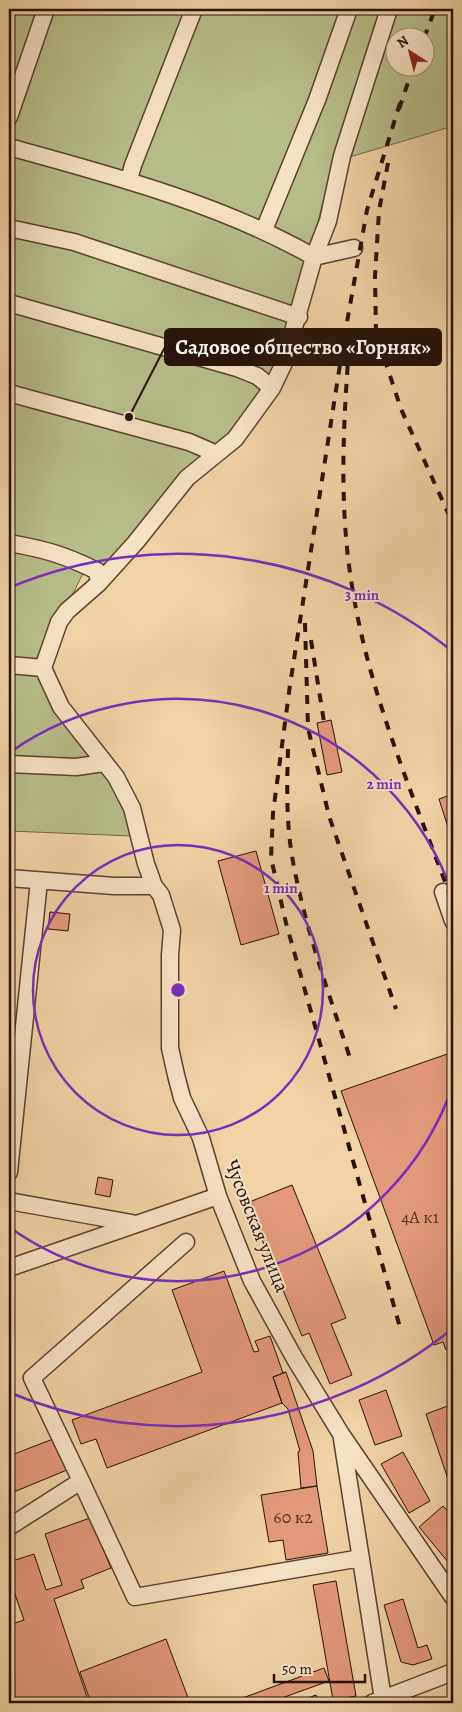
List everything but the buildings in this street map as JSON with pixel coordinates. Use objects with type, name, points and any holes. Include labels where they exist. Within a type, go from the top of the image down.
[{"type":"street","points":[[9,117],[46,9]]},
{"type":"street","points":[[129,180],[133,165],[194,9]]},
{"type":"street","points":[[264,230],[317,100],[349,9]]},
{"type":"street","points":[[9,665],[43,668],[59,622],[72,606],[100,583],[142,535],[187,478],[235,439],[272,388],[284,363],[314,257],[328,221],[342,156],[389,9]]},
{"type":"street","points":[[9,147],[129,180],[264,230],[314,257],[354,248]]},
{"type":"street","points":[[9,228],[83,245],[298,317]]},
{"type":"street","points":[[9,303],[237,368],[257,376],[272,388]]},
{"type":"street","points":[[9,393],[189,442],[210,451],[213,456]]},
{"type":"street","points":[[9,543],[56,552],[76,560],[97,571],[100,583]]},
{"type":"street","name":"Чусовская улица","points":[[43,668],[61,708],[116,777],[132,808],[146,864],[154,886],[161,895],[172,930],[170,954],[170,1048],[182,1098],[201,1138],[218,1196],[252,1281],[295,1359],[341,1434],[453,1597]]},
{"type":"street","points":[[9,764],[76,767],[104,763]]},
{"type":"street","points":[[9,878],[114,886],[154,886]]},
{"type":"street","points":[[9,1172],[39,881]]},
{"type":"street","points":[[443,892],[453,921]]},
{"type":"street","points":[[9,1268],[218,1196]]},
{"type":"street","points":[[9,1201],[133,1224]]},
{"type":"street","points":[[186,1242],[32,1378],[135,1597],[361,1558]]},
{"type":"street","points":[[341,1434],[361,1558],[377,1701],[453,1672]]},
{"type":"street","points":[[9,1528],[81,1481]]},
{"type":"green space","points":[[9,9],[453,9],[453,124],[447,128],[333,162],[312,246],[309,267],[264,397],[107,573],[88,563],[48,645],[43,668],[125,802],[132,836],[9,831]]},
{"type":"railway","points":[[428,28],[435,9]]},
{"type":"railway","points":[[399,109],[410,78]]},
{"type":"railway","points":[[400,103],[367,210],[344,339],[290,685],[273,813],[271,858],[286,923],[401,1331]]},
{"type":"railway","points":[[388,163],[379,211],[375,276],[376,333],[401,409],[453,524]]},
{"type":"railway","points":[[349,348],[343,467],[345,527],[352,586],[360,627],[381,707],[453,903]]},
{"type":"railway","points":[[305,623],[308,728],[329,816],[396,1009]]},
{"type":"railway","points":[[311,640],[324,722]]},
{"type":"railway","points":[[288,749],[288,816],[297,882],[317,958],[350,1058]]},
{"type":"place","name":"Садовое общество «Горняк»","points":[[129,417]]}]
